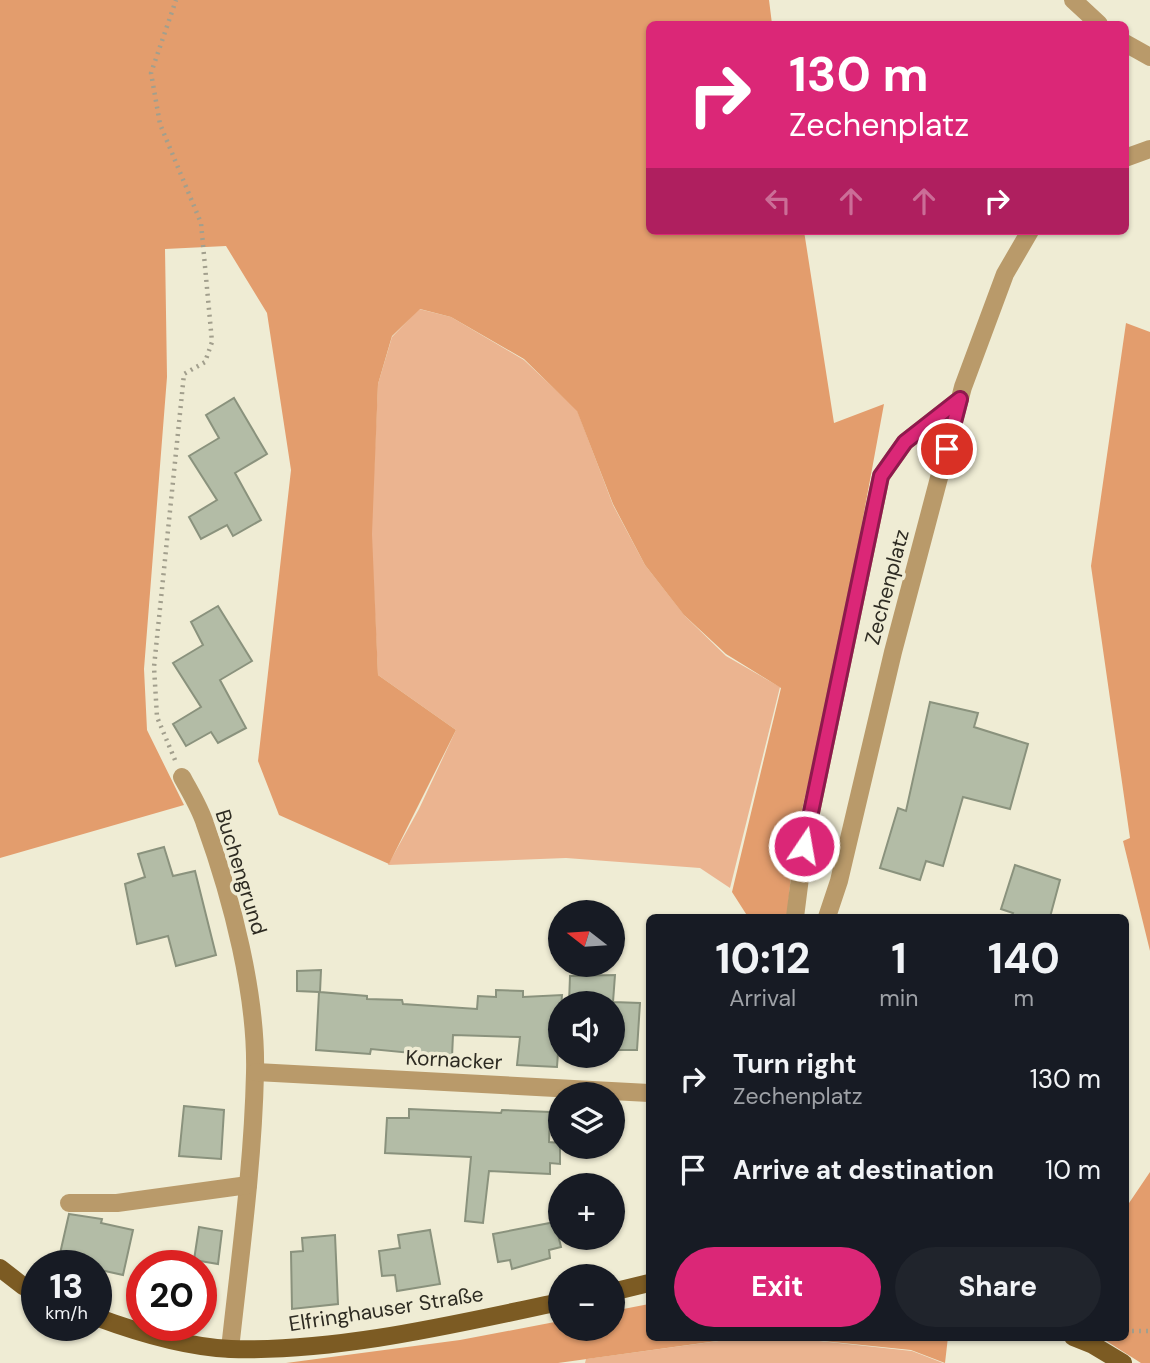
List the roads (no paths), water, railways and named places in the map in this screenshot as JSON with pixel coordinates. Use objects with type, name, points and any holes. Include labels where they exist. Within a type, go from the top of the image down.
[{"type":"main road","points":[[0,1268],[21,1282]]},
{"type":"main road","points":[[625,1289],[646,1284]]},
{"type":"main road","name":"Elfringhauser Straße","points":[[112,1322],[176,1342],[230,1349],[304,1348],[548,1305]]},
{"type":"main road","points":[[1083,1341],[1123,1363]]},
{"type":"street","points":[[1073,0],[1096,21]]},
{"type":"street","points":[[1129,45],[1150,57]]},
{"type":"street","points":[[1129,157],[1150,149]]},
{"type":"street","name":"Zechenplatz","points":[[828,914],[839,880],[893,652],[962,393],[1005,274],[1028,235]]},
{"type":"street","points":[[795,914],[804,846],[881,476],[905,442],[962,393]]},
{"type":"street","name":"Buchengrund","points":[[182,777],[205,822],[247,973],[253,1023],[256,1072],[230,1349]]},
{"type":"street","name":"Kornacker","points":[[256,1072],[646,1093]]},
{"type":"street","points":[[69,1203],[117,1203],[247,1185]]}]
